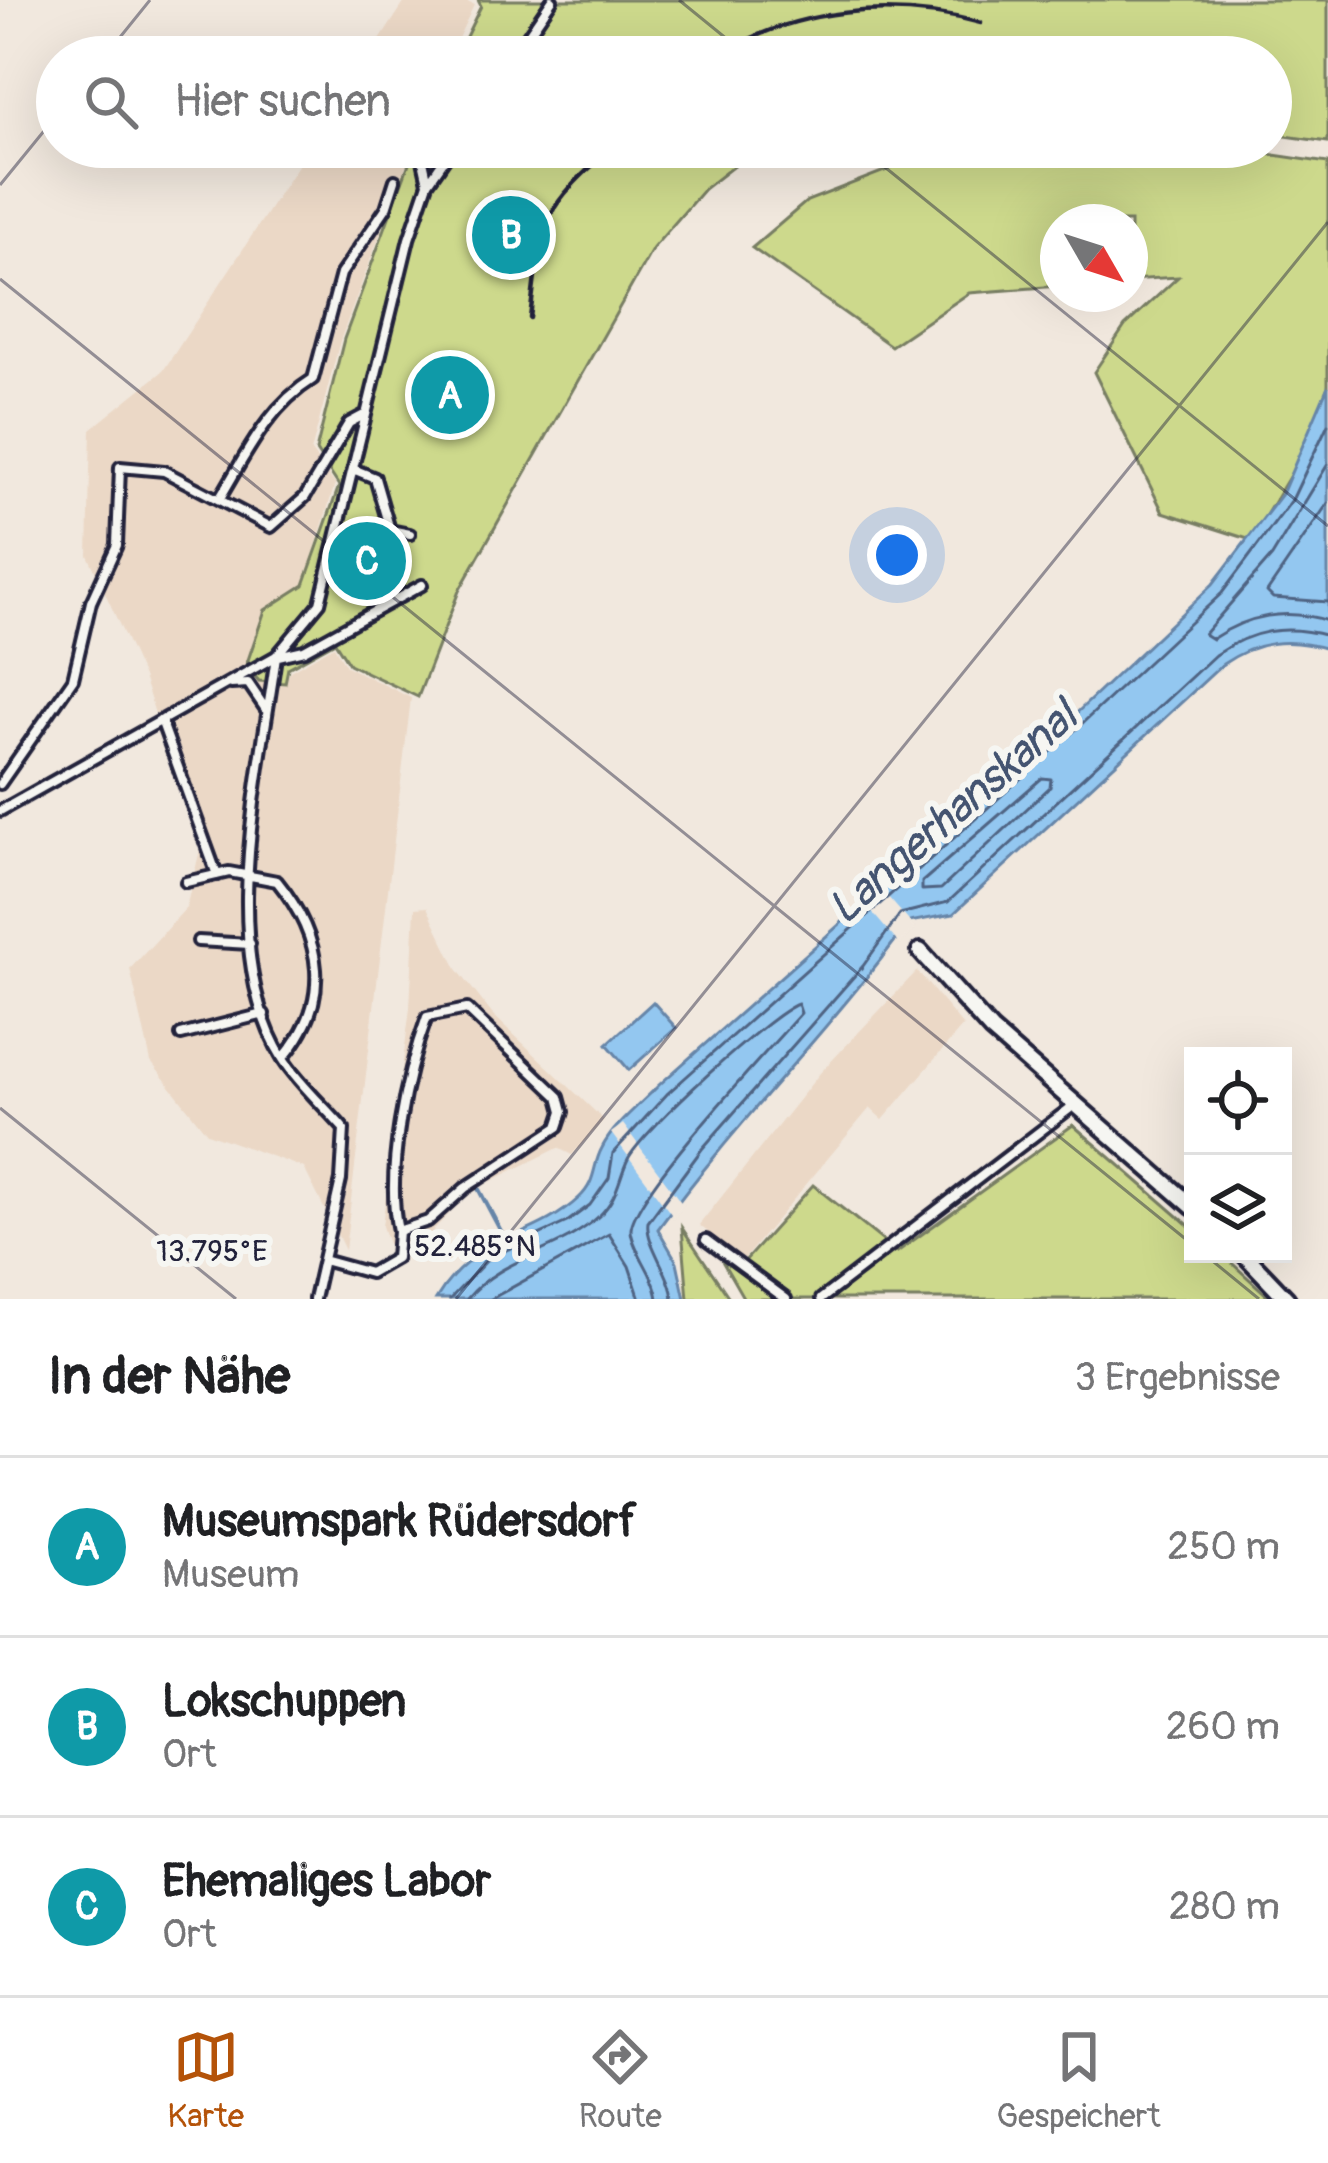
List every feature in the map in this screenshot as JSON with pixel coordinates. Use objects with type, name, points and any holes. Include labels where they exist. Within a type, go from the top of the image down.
[{"type":"street","points":[[920,951],[968,1007],[1073,1106],[1184,1199]]},
{"type":"street","points":[[1253,1263],[1287,1299]]},
{"type":"lane","points":[[527,36],[552,0]]},
{"type":"lane","points":[[425,168],[428,183]]},
{"type":"lane","points":[[0,811],[276,656],[320,603],[364,415],[428,183],[438,168]]},
{"type":"lane","points":[[220,498],[266,421],[290,393],[313,379],[341,274],[386,208],[395,180]]},
{"type":"lane","points":[[0,784],[73,679],[91,602],[117,545],[120,467],[164,471],[271,526],[305,497],[350,422],[364,415]]},
{"type":"lane","points":[[352,469],[375,478],[393,531],[380,576]]},
{"type":"lane","points":[[393,531],[410,534]]},
{"type":"lane","points":[[276,656],[304,650],[422,585]]},
{"type":"lane","points":[[276,656],[248,872],[252,979],[283,1058],[344,1129],[341,1180],[314,1299]]},
{"type":"lane","points":[[230,684],[248,683],[268,716]]},
{"type":"lane","points":[[160,720],[217,875]]},
{"type":"lane","points":[[186,882],[248,872],[277,881],[316,946],[310,1022],[283,1058]]},
{"type":"lane","points":[[198,941],[250,944]]},
{"type":"lane","points":[[323,1261],[370,1273],[396,1258],[398,1231],[390,1196],[418,1043],[427,1017],[467,1009],[560,1097],[563,1112],[558,1126],[465,1188],[428,1221],[398,1231]]},
{"type":"lane","points":[[182,1034],[264,1014]]},
{"type":"lane","points":[[821,1299],[1073,1106]]},
{"type":"lane","points":[[706,1240],[786,1299]]},
{"type":"shaded area","points":[[406,0],[463,0],[474,5],[459,36],[383,36]]},
{"type":"shaded area","points":[[296,168],[405,168],[340,341],[311,452],[335,484],[304,585],[265,610],[284,683],[290,671],[334,646],[346,666],[411,698],[345,1250],[304,1168],[207,1133],[151,1062],[130,969],[186,908],[200,850],[143,677],[88,555],[91,429],[163,371]]},
{"type":"shaded area","points":[[427,907],[457,969],[492,1014],[604,1120],[572,1155],[558,1148],[471,1191],[414,1250],[389,1247],[382,1226],[410,1008],[415,908]]},
{"type":"shaded area","points":[[917,971],[963,1026],[883,1120],[870,1108],[743,1260],[699,1225],[820,1073]]},
{"type":"green space","points":[[478,0],[1328,0],[1328,142],[1292,137],[1292,36],[466,36],[481,6]]},
{"type":"green space","points":[[1292,158],[1328,163],[1328,386],[1304,452],[1251,540],[1163,512],[1094,372],[1125,326],[1140,312],[1148,312],[1148,305],[1178,277],[1148,279],[1148,204],[1040,204],[1040,287],[969,293],[891,346],[752,248],[807,201],[892,168],[1292,168]]},
{"type":"green space","points":[[407,168],[731,168],[704,189],[653,248],[459,591],[418,697],[349,664],[335,642],[288,668],[285,683],[259,681],[246,666],[265,610],[304,585],[339,486],[316,451],[344,339]]},
{"type":"green space","points":[[1073,1125],[1184,1221],[1184,1263],[1232,1263],[1271,1299],[744,1299],[714,1247],[744,1262],[813,1185],[897,1252]]},
{"type":"green space","points":[[682,1228],[730,1299],[688,1299]]},
{"type":"water","points":[[1328,386],[1328,649],[1273,643],[1223,664],[953,914],[909,922],[658,1229],[677,1262],[685,1299],[436,1299],[468,1262],[579,1198],[589,1186],[607,1139],[628,1115],[1066,723],[1213,584],[1282,494]]},
{"type":"water","points":[[653,1002],[676,1028],[629,1070],[607,1044]]},
{"type":"pier","points":[[874,881],[915,928],[900,945],[858,896]]},
{"type":"pier","points":[[623,1124],[683,1205],[674,1218],[611,1133]]},
{"type":"waterway","points":[[478,1188],[504,1237]]},
{"type":"railway","points":[[757,36],[811,18],[880,10],[981,23]]},
{"type":"railway","points":[[530,318],[547,221],[591,168]]},
{"type":"place","name":"Lokschuppen","points":[[511,235]]},
{"type":"place","name":"Museumspark Rüdersdorf","points":[[450,395]]},
{"type":"place","name":"Ehemaliges Labor","points":[[367,561]]},
{"type":"water label","name":"Langerhanskanal","points":[[953,813]]}]
